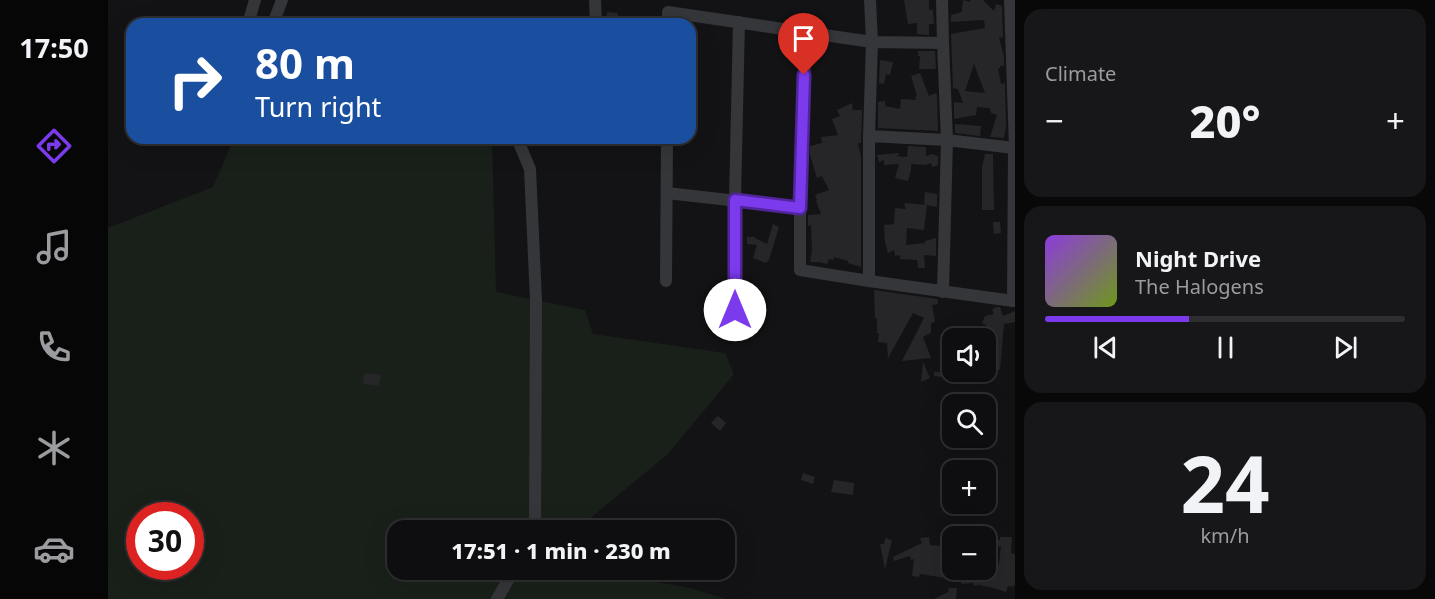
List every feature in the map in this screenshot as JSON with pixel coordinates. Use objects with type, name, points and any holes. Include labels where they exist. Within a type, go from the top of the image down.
[{"type":"street","points":[[250,18],[255,0]]},
{"type":"street","points":[[275,18],[282,0]]},
{"type":"street","points":[[595,0],[596,18]]},
{"type":"street","points":[[869,281],[869,135],[872,42],[870,0]]},
{"type":"street","points":[[942,0],[947,140],[943,292]]},
{"type":"street","points":[[806,31],[800,270],[1014,302],[1015,149],[1009,1]]},
{"type":"street","points":[[668,18],[668,12],[872,42],[943,43]]},
{"type":"street","points":[[735,310],[739,22]]},
{"type":"street","points":[[869,135],[947,140],[1015,149]]},
{"type":"street","points":[[520,144],[530,169],[535,288],[535,520]]},
{"type":"street","points":[[666,281],[667,144]]},
{"type":"street","points":[[667,194],[800,208]]},
{"type":"street","points":[[497,599],[508,580]]},
{"type":"shaded area","points":[[231,144],[492,144],[496,292],[585,310],[593,334],[725,353],[734,374],[668,454],[588,520],[387,520],[387,580],[647,580],[690,588],[727,599],[108,599],[108,228],[213,187]]},
{"type":"building","points":[[904,0],[929,0],[929,10],[933,10],[934,24],[929,24],[929,35],[917,34],[917,23],[908,24]]},
{"type":"building","points":[[963,0],[970,2],[970,0],[983,0],[994,11],[996,4],[1002,6],[1003,38],[999,37],[1004,66],[998,68],[1001,84],[1005,83],[1004,138],[990,137],[997,115],[991,113],[990,108],[977,107],[976,115],[954,119],[954,102],[963,103],[958,89],[953,88],[951,34],[985,28],[984,20],[951,22],[951,15],[962,12]],"holes":[[[974,64],[985,93],[965,91]]]},
{"type":"building","points":[[607,12],[618,13],[618,18],[606,18]]},
{"type":"building","points":[[918,51],[935,51],[936,69],[919,69]]},
{"type":"building","points":[[880,60],[893,62],[890,75],[886,74],[884,84],[879,83]]},
{"type":"building","points":[[920,73],[929,96],[936,93],[937,95],[938,131],[878,128],[878,102],[885,101],[885,106],[900,109],[901,99],[916,100],[911,76]]},
{"type":"building","points":[[852,103],[853,110],[862,110],[861,143],[858,143],[861,157],[861,267],[834,257],[833,260],[829,259],[827,264],[810,262],[811,225],[808,226],[808,215],[821,214],[815,195],[829,190],[822,176],[817,178],[810,155],[810,146],[822,143],[821,137],[838,135],[832,119],[840,116],[837,110]]},
{"type":"building","points":[[955,124],[981,126],[980,136],[955,133]]},
{"type":"building","points":[[908,146],[926,147],[926,156],[932,154],[938,156],[938,165],[932,167],[931,163],[911,164],[908,181],[895,178],[899,164],[884,165],[884,160],[879,162],[877,155],[899,153],[896,156],[907,157]]},
{"type":"building","points":[[985,154],[993,154],[994,210],[982,210],[982,167]]},
{"type":"building","points":[[925,192],[937,194],[937,207],[924,204]]},
{"type":"building","points":[[904,203],[927,205],[924,230],[907,228],[906,245],[925,243],[925,241],[936,238],[936,256],[924,255],[925,268],[918,268],[917,260],[900,259],[900,255],[895,256],[894,250],[888,253],[884,225],[894,224],[895,208],[906,209]]},
{"type":"building","points":[[993,222],[1000,222],[1001,233],[994,234]]},
{"type":"building","points":[[773,224],[779,227],[769,260],[766,263],[753,258],[757,245],[747,244],[747,237],[755,237],[767,244]]},
{"type":"building","points":[[874,290],[937,299],[938,304],[932,305],[935,322],[931,323],[931,333],[923,337],[931,358],[902,361],[924,318],[913,313],[888,358],[887,343],[878,342]]},
{"type":"building","points":[[1000,307],[1003,316],[1015,311],[1015,322],[1004,324],[1000,370],[996,369],[996,328],[986,328],[986,325],[982,323],[985,316],[994,314],[992,309]]},
{"type":"building","points":[[923,362],[930,378],[921,382]]},
{"type":"building","points":[[934,372],[942,372],[942,377],[934,376]]},
{"type":"building","points":[[364,373],[381,375],[379,386],[363,384]]},
{"type":"building","points":[[718,416],[726,423],[720,431],[711,423]]},
{"type":"building","points":[[803,473],[815,477],[813,484],[801,480]]},
{"type":"building","points":[[834,480],[854,483],[853,495],[831,492]]},
{"type":"building","points":[[929,537],[930,545],[942,546],[942,577],[920,574],[919,577],[912,576],[914,559],[911,560],[910,556],[894,561],[893,557],[922,543],[920,538]]},
{"type":"building","points":[[1012,537],[1011,553],[1015,554],[1015,586],[1008,586],[1006,592],[979,585],[974,586],[973,583],[961,584],[962,580],[996,580],[996,564],[999,564],[1001,546],[996,548],[996,539]]},
{"type":"building","points":[[885,538],[892,540],[885,569],[880,544],[884,544]]},
{"type":"building","points":[[949,588],[957,588],[956,599],[934,599],[948,592]]},
{"type":"route","points":[[735,310],[735,200],[800,208],[804,75]]}]
